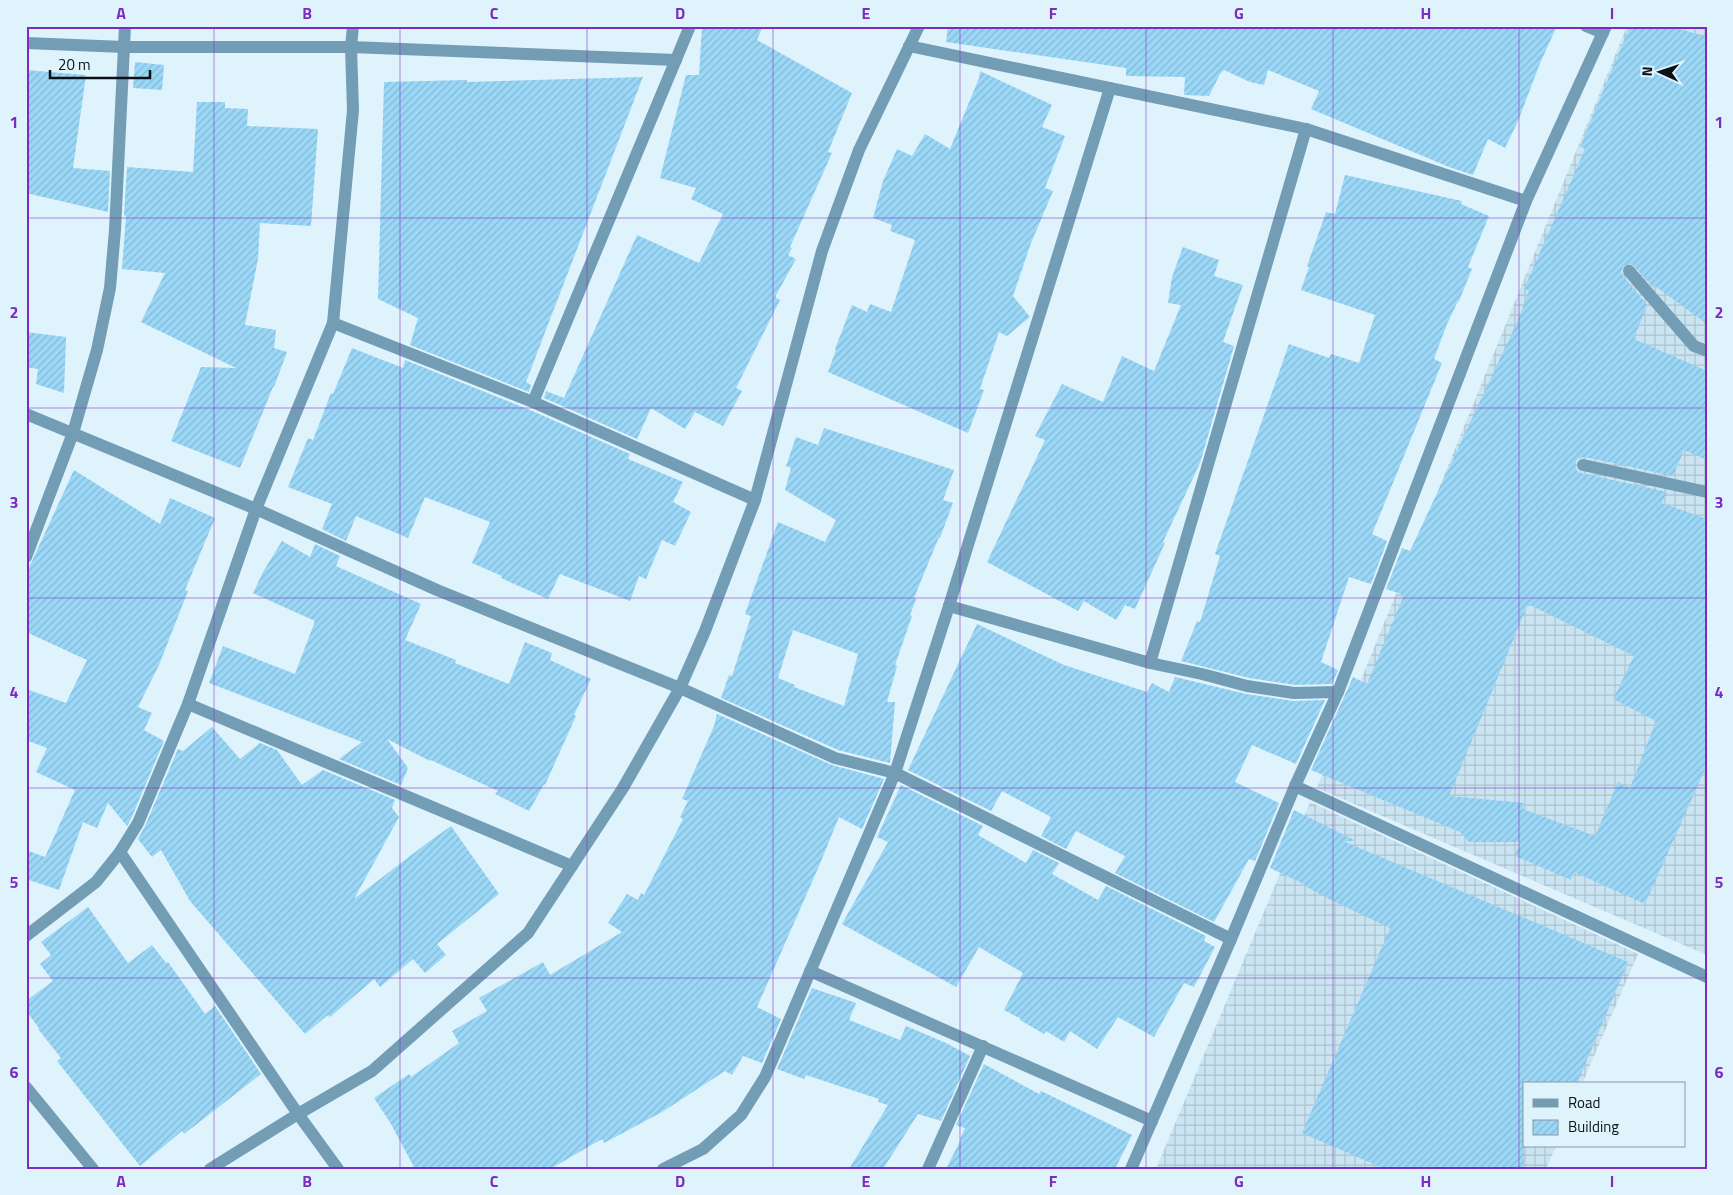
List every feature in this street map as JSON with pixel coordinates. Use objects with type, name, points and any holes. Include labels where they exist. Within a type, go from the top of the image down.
[{"type":"street","points":[[26,557],[73,433],[97,350],[110,288],[125,26]]},
{"type":"street","points":[[26,936],[96,882],[120,852],[138,823],[188,704],[256,508],[332,323],[353,110],[351,47],[353,26]]},
{"type":"street","points":[[533,402],[690,26]]},
{"type":"street","points":[[210,1169],[298,1114],[372,1071],[528,933],[624,788],[680,688],[705,631],[755,500],[822,251],[860,150],[918,26]]},
{"type":"street","points":[[1131,1169],[1295,786],[1338,692],[1526,201],[1604,30],[1586,26]]},
{"type":"street","points":[[26,43],[124,47],[351,47],[676,60]]},
{"type":"street","points":[[909,46],[1306,129],[1526,201]]},
{"type":"street","points":[[663,1169],[703,1149],[741,1115],[765,1077],[894,773],[949,606],[1110,88]]},
{"type":"street","points":[[1150,663],[1306,129]]},
{"type":"street","points":[[1629,271],[1694,346],[1707,351]]},
{"type":"street","points":[[332,323],[533,402],[755,500]]},
{"type":"street","points":[[26,414],[256,508],[437,590],[680,688],[835,758],[894,773],[1231,939]]},
{"type":"street","points":[[1584,465],[1707,492]]},
{"type":"street","points":[[949,606],[1150,663],[1247,686],[1294,693],[1338,692]]},
{"type":"street","points":[[188,704],[572,866]]},
{"type":"street","points":[[1295,786],[1707,977]]},
{"type":"street","points":[[120,852],[298,1114],[338,1169]]},
{"type":"street","points":[[810,971],[1152,1121]]},
{"type":"street","points":[[928,1169],[983,1046]]},
{"type":"street","points":[[26,1086],[93,1169]]},
{"type":"shaded area","points":[[1627,26],[1707,26],[1707,955],[1317,788]]},
{"type":"shaded area","points":[[1310,802],[1638,954],[1583,1082],[1523,1082],[1523,1148],[1555,1148],[1546,1169],[1156,1169]]},
{"type":"building","points":[[702,26],[763,26],[757,40],[852,93],[828,152],[832,153],[790,247],[792,248],[788,255],[796,259],[776,295],[776,298],[780,300],[736,388],[742,391],[723,426],[695,412],[685,429],[651,408],[637,439],[544,398],[546,391],[564,398],[637,235],[699,263],[723,214],[691,199],[696,188],[660,178],[686,75],[699,75]]},
{"type":"building","points":[[948,26],[1557,26],[1505,148],[1488,139],[1473,175],[1449,167],[1311,109],[1319,91],[1268,70],[1264,85],[1250,82],[1224,70],[1209,96],[1184,95],[1185,77],[1126,76],[1126,68],[946,42]]},
{"type":"building","points":[[1630,26],[1669,26],[1707,37],[1707,324],[1655,286],[1654,288],[1632,264],[1624,265],[1621,272],[1647,305],[1634,339],[1707,371],[1707,460],[1684,450],[1673,476],[1585,457],[1577,459],[1575,464],[1577,471],[1581,473],[1667,492],[1662,503],[1707,519],[1707,765],[1645,904],[1574,872],[1571,880],[1515,856],[1520,842],[1469,842],[1460,832],[1311,770],[1353,677],[1367,684],[1404,595],[1386,589],[1402,548],[1410,551],[1519,318],[1529,291],[1524,289],[1585,149],[1580,147]],"holes":[[[1528,604],[1634,656],[1613,699],[1656,721],[1630,788],[1618,782],[1595,836],[1523,809],[1524,803],[1449,796]]]},
{"type":"building","points":[[135,62],[164,65],[162,90],[133,88]]},
{"type":"building","points":[[26,70],[86,75],[73,168],[110,171],[108,212],[26,193]]},
{"type":"building","points":[[980,71],[1052,105],[1042,127],[1065,136],[1045,188],[1053,191],[1031,243],[1013,296],[1030,317],[1007,336],[999,332],[980,389],[984,390],[968,433],[828,372],[852,305],[867,312],[870,304],[891,312],[915,240],[890,231],[892,225],[873,218],[883,181],[897,149],[912,156],[925,134],[950,149],[979,78]]},
{"type":"building","points":[[643,77],[526,382],[531,385],[529,392],[410,345],[418,318],[378,299],[384,82],[467,80],[467,82]]},
{"type":"building","points":[[197,102],[225,102],[225,108],[248,109],[247,126],[318,129],[311,226],[260,223],[258,259],[245,325],[276,330],[274,348],[287,352],[240,468],[171,441],[201,367],[236,368],[141,322],[165,273],[122,269],[127,167],[193,172]]},
{"type":"building","points":[[1345,175],[1462,201],[1461,204],[1489,216],[1468,267],[1472,269],[1447,324],[1434,359],[1442,363],[1372,534],[1387,541],[1371,584],[1349,577],[1321,662],[1338,670],[1332,684],[1295,685],[1249,678],[1181,661],[1197,621],[1200,622],[1220,556],[1215,554],[1289,344],[1329,358],[1331,354],[1359,363],[1375,315],[1301,290],[1309,267],[1307,266],[1326,212],[1335,214]]},
{"type":"building","points":[[1183,247],[1219,260],[1214,276],[1243,285],[1223,342],[1234,346],[1200,463],[1163,542],[1165,543],[1135,609],[1125,605],[1116,620],[1084,601],[1078,611],[987,562],[1045,440],[1035,436],[1062,384],[1103,402],[1122,356],[1154,371],[1181,305],[1168,303],[1172,277]]},
{"type":"building","points":[[26,332],[66,337],[64,393],[36,384],[38,369],[26,367]]},
{"type":"building","points":[[352,348],[403,368],[405,360],[530,410],[630,454],[628,459],[683,482],[673,502],[691,512],[675,546],[662,540],[646,579],[639,576],[630,601],[560,574],[548,599],[472,563],[490,522],[425,497],[408,538],[356,516],[346,541],[322,529],[332,504],[288,487],[308,438],[313,440],[331,393],[333,394]]},
{"type":"building","points":[[824,428],[954,470],[943,500],[953,503],[914,598],[916,599],[910,615],[912,616],[895,665],[897,666],[887,702],[895,702],[890,763],[838,750],[721,698],[729,675],[732,676],[751,616],[745,614],[778,522],[825,542],[836,520],[785,490],[791,468],[786,466],[796,437],[818,445]],"holes":[[[793,630],[858,654],[844,706],[794,687],[795,685],[778,678]]]},
{"type":"building","points":[[74,470],[160,524],[170,498],[215,518],[185,590],[188,591],[159,665],[138,707],[152,713],[144,730],[164,741],[127,826],[108,803],[97,828],[83,822],[59,890],[26,879],[26,850],[45,857],[75,790],[36,772],[47,748],[26,740],[26,689],[66,703],[87,660],[26,632],[26,574]]},
{"type":"building","points":[[282,541],[310,557],[315,544],[340,556],[336,566],[421,604],[405,640],[456,660],[455,663],[509,684],[525,642],[552,653],[550,660],[591,679],[545,785],[529,811],[495,794],[498,791],[430,761],[387,739],[408,768],[401,785],[339,759],[362,742],[209,683],[223,646],[295,674],[315,621],[253,593]]},
{"type":"building","points":[[977,624],[1064,665],[1147,692],[1152,683],[1169,692],[1175,677],[1246,694],[1293,701],[1325,700],[1296,764],[1252,745],[1235,782],[1279,803],[1255,861],[1249,859],[1214,922],[1115,873],[1125,856],[1076,831],[1066,849],[1041,836],[1051,817],[1002,791],[991,811],[908,770]]},
{"type":"building","points":[[717,714],[832,765],[884,779],[862,829],[839,817],[757,1007],[781,1019],[762,1063],[743,1056],[732,1075],[725,1071],[662,1112],[604,1143],[602,1139],[550,1169],[415,1169],[391,1124],[374,1098],[409,1074],[411,1077],[459,1043],[452,1031],[487,1011],[479,998],[543,962],[550,975],[622,932],[608,923],[627,894],[638,900],[641,893],[644,895],[683,819],[680,817],[688,801],[682,799],[714,726]]},
{"type":"building","points":[[212,727],[240,759],[260,743],[277,750],[302,785],[323,770],[395,800],[392,808],[399,817],[354,899],[451,826],[499,894],[437,944],[446,955],[425,973],[413,959],[380,987],[374,979],[330,1017],[328,1015],[305,1034],[190,901],[161,850],[152,857],[138,839],[178,749],[183,751]]},
{"type":"building","points":[[901,785],[983,826],[978,835],[1026,863],[1033,850],[1059,863],[1052,874],[1098,900],[1106,886],[1206,936],[1204,941],[1215,947],[1194,987],[1184,983],[1154,1037],[1118,1017],[1097,1049],[1070,1031],[1064,1042],[1046,1031],[1044,1034],[1004,1010],[1023,973],[979,947],[956,987],[842,924],[888,842],[877,837]]},
{"type":"building","points":[[1294,810],[1356,841],[1343,841],[1628,962],[1578,1082],[1523,1082],[1524,1169],[1385,1169],[1302,1133],[1390,928],[1270,868]]},
{"type":"building","points":[[88,907],[128,963],[152,945],[166,963],[168,962],[205,1014],[215,1006],[261,1074],[184,1134],[182,1131],[140,1166],[57,1061],[61,1058],[26,1011],[26,1001],[53,981],[40,964],[51,955],[41,942]]},
{"type":"building","points":[[812,988],[856,1003],[849,1020],[900,1040],[906,1026],[946,1043],[970,1056],[941,1121],[918,1114],[883,1169],[849,1169],[888,1105],[878,1102],[879,1099],[806,1075],[804,1079],[777,1069]]},
{"type":"building","points":[[984,1064],[1039,1094],[1041,1091],[1132,1135],[1115,1169],[946,1169],[965,1128],[956,1125]]}]
